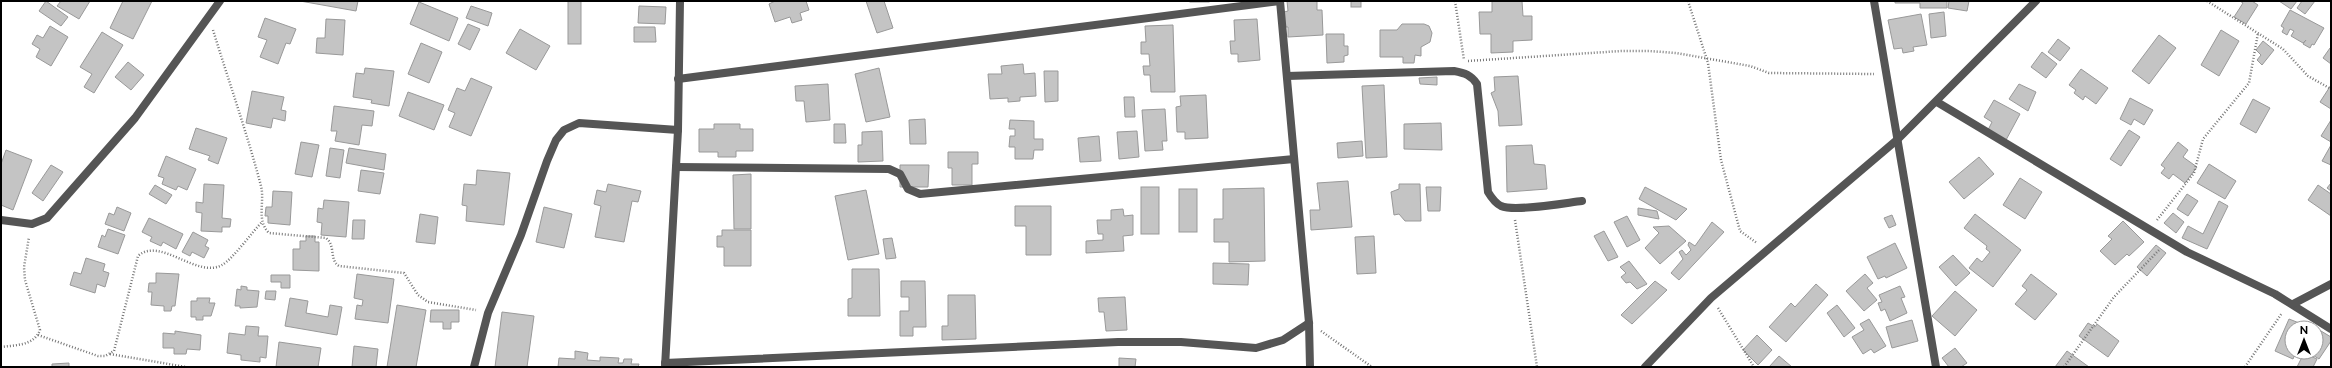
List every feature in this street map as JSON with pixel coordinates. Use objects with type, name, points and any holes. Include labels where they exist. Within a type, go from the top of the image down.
[{"type":"street","points":[[1,220],[32,224],[47,218],[135,118],[220,1]]},
{"type":"street","points":[[680,1],[678,130],[665,365],[1118,342],[1181,342],[1256,348],[1283,340],[1309,323]]},
{"type":"street","points":[[678,79],[1280,1],[1309,323],[1310,367]]},
{"type":"street","points":[[1874,1],[1885,74],[1898,139],[1936,367]]},
{"type":"street","points":[[1645,367],[1711,298],[1898,139],[1937,102],[2036,1]]},
{"type":"street","points":[[1287,76],[1454,71],[1465,73],[1472,77],[1477,84],[1488,192],[1493,200],[1500,206],[1513,208],[1582,201]]},
{"type":"street","points":[[1937,102],[2168,241],[2291,303],[2331,329]]},
{"type":"street","points":[[474,367],[488,313],[521,235],[547,161],[556,140],[564,130],[579,123],[678,130]]},
{"type":"street","points":[[676,167],[889,169],[900,174],[908,190],[920,194],[1294,159]]},
{"type":"street","points":[[2291,303],[2331,284]]},
{"type":"path","points":[[1455,1],[1465,73]]},
{"type":"path","points":[[1688,1],[1707,60],[1717,122],[1720,156],[1740,231],[1768,250]]},
{"type":"path","points":[[2207,1],[2283,49],[2308,76],[2331,89]]},
{"type":"path","points":[[209,16],[261,188],[262,222],[269,233],[326,238],[333,246],[333,258],[339,266],[404,273],[414,290],[428,302],[488,313]]},
{"type":"path","points":[[2149,230],[2194,173],[2203,139],[2249,83],[2258,33]]},
{"type":"path","points":[[1464,61],[1621,51],[1676,53],[1707,60],[1753,66],[1769,73],[1885,74]]},
{"type":"path","points":[[1513,208],[1537,367]]},
{"type":"path","points":[[110,354],[114,351],[138,256],[142,252],[155,250],[200,266],[213,268],[223,265],[262,222]]},
{"type":"path","points":[[1,347],[27,343],[38,335],[40,330],[25,280],[24,267],[32,224]]},
{"type":"path","points":[[2064,367],[2114,297],[2168,241]]},
{"type":"path","points":[[1711,298],[1754,367]]},
{"type":"path","points":[[2245,367],[2291,303]]},
{"type":"path","points":[[1309,323],[1372,367]]},
{"type":"path","points":[[38,335],[98,356],[110,354],[186,367]]},
{"type":"building","points":[[46,1],[68,17],[61,26],[39,11]]},
{"type":"building","points":[[61,1],[90,1],[79,19],[57,6]]},
{"type":"building","points":[[123,1],[152,1],[133,39],[110,28]]},
{"type":"building","points":[[300,1],[358,1],[356,11]]},
{"type":"building","points":[[568,1],[581,1],[581,44],[568,44]]},
{"type":"building","points":[[775,1],[806,1],[809,10],[800,13],[802,20],[792,23],[790,17],[775,22],[769,4]]},
{"type":"building","points":[[866,1],[884,1],[893,28],[877,33]]},
{"type":"building","points":[[1209,1],[1209,2],[1190,2]]},
{"type":"building","points":[[1287,1],[1317,1],[1317,10],[1322,10],[1323,35],[1288,37],[1288,27],[1284,27],[1284,12],[1288,11]]},
{"type":"building","points":[[1351,1],[1361,1],[1361,7],[1351,7]]},
{"type":"building","points":[[1492,1],[1522,1],[1523,16],[1532,16],[1532,40],[1513,41],[1513,52],[1491,53],[1491,34],[1480,34],[1479,12],[1492,12]]},
{"type":"building","points":[[1895,1],[1947,1],[1947,8],[1920,8],[1920,3],[1895,3]]},
{"type":"building","points":[[1949,1],[1969,1],[1967,11],[1948,8]]},
{"type":"building","points":[[2240,1],[2252,1],[2258,5],[2246,24],[2234,17],[2243,3]]},
{"type":"building","points":[[2279,1],[2297,1],[2291,9]]},
{"type":"building","points":[[2302,1],[2315,1],[2305,14],[2297,8]]},
{"type":"building","points":[[419,2],[458,18],[449,41],[410,24]]},
{"type":"building","points":[[471,6],[492,13],[488,26],[466,18]]},
{"type":"building","points":[[639,6],[666,7],[665,24],[638,23]]},
{"type":"building","points":[[2290,10],[2324,28],[2314,45],[2312,44],[2310,48],[2303,44],[2306,40],[2303,43],[2291,36],[2294,31],[2290,29],[2287,35],[2282,32],[2284,28],[2281,26]]},
{"type":"building","points":[[1944,12],[1946,36],[1931,38],[1929,14]]},
{"type":"building","points":[[1921,14],[1927,45],[1913,47],[1914,51],[1903,53],[1902,48],[1894,49],[1888,20]]},
{"type":"building","points":[[265,18],[296,29],[290,44],[286,43],[278,64],[260,57],[267,40],[258,37]]},
{"type":"building","points":[[326,19],[345,20],[343,55],[316,53],[317,38],[325,38]]},
{"type":"building","points":[[1257,19],[1260,60],[1238,62],[1238,54],[1231,54],[1230,41],[1235,41],[1234,20]]},
{"type":"building","points":[[468,24],[480,29],[470,50],[458,44]]},
{"type":"building","points":[[1402,24],[1424,24],[1429,26],[1432,33],[1430,42],[1421,47],[1421,56],[1415,55],[1414,63],[1403,63],[1403,57],[1380,57],[1380,30],[1397,30]]},
{"type":"building","points":[[1173,25],[1175,92],[1151,92],[1150,75],[1144,75],[1143,66],[1150,66],[1149,54],[1141,54],[1141,42],[1146,42],[1145,26]]},
{"type":"building","points":[[50,26],[68,37],[51,66],[36,57],[40,49],[32,44],[37,35],[43,38]]},
{"type":"building","points":[[634,27],[655,27],[656,42],[634,42]]},
{"type":"building","points":[[520,29],[550,46],[536,70],[506,53]]},
{"type":"building","points":[[2221,30],[2239,41],[2219,76],[2201,65]]},
{"type":"building","points":[[102,32],[123,45],[94,93],[84,87],[92,74],[80,67]]},
{"type":"building","points":[[1326,34],[1344,34],[1344,46],[1348,46],[1348,55],[1344,56],[1344,62],[1327,63]]},
{"type":"building","points":[[2159,35],[2176,48],[2149,84],[2132,71]]},
{"type":"building","points":[[2058,39],[2070,48],[2060,61],[2048,52]]},
{"type":"building","points":[[2263,41],[2274,50],[2262,65],[2257,60],[2261,55],[2256,50]]},
{"type":"building","points":[[421,43],[442,52],[429,83],[408,74]]},
{"type":"building","points":[[2330,48],[2331,49],[2331,64],[2323,58]]},
{"type":"building","points":[[2042,52],[2057,64],[2046,78],[2031,67]]},
{"type":"building","points":[[128,62],[144,75],[131,90],[115,77]]},
{"type":"building","points":[[1023,64],[1024,74],[1035,73],[1036,96],[1020,97],[1020,101],[1008,102],[1008,98],[990,99],[988,74],[1002,74],[1001,66]]},
{"type":"building","points":[[365,68],[394,71],[389,106],[371,103],[372,100],[353,97],[356,73],[364,74]]},
{"type":"building","points":[[879,68],[890,117],[866,122],[855,74]]},
{"type":"building","points":[[2081,69],[2108,88],[2096,104],[2085,96],[2083,100],[2074,93],[2076,90],[2069,85]]},
{"type":"building","points":[[1044,71],[1058,71],[1058,101],[1045,102]]},
{"type":"building","points":[[1518,76],[1522,125],[1499,126],[1498,111],[1491,93],[1495,91],[1494,77]]},
{"type":"building","points":[[1437,77],[1437,85],[1420,84],[1419,78]]},
{"type":"building","points":[[471,78],[492,87],[471,136],[449,127],[455,113],[448,110],[457,88],[465,91]]},
{"type":"building","points":[[828,84],[830,120],[806,122],[804,101],[796,101],[795,86]]},
{"type":"building","points":[[2019,84],[2036,92],[2028,111],[2009,99]]},
{"type":"building","points":[[1384,85],[1387,157],[1366,158],[1362,86]]},
{"type":"building","points":[[2331,85],[2331,109],[2320,102]]},
{"type":"building","points":[[252,91],[284,97],[281,110],[286,111],[285,121],[273,118],[271,128],[246,123]]},
{"type":"building","points":[[408,92],[444,105],[434,130],[399,116]]},
{"type":"building","points":[[1206,95],[1208,138],[1185,139],[1185,132],[1177,132],[1176,107],[1181,106],[1180,96]]},
{"type":"building","points":[[1124,97],[1134,97],[1135,117],[1125,117]]},
{"type":"building","points":[[2130,98],[2153,110],[2144,125],[2134,119],[2131,125],[2120,119]]},
{"type":"building","points":[[2253,99],[2270,108],[2256,133],[2240,124]]},
{"type":"building","points":[[1994,100],[2020,114],[2006,140],[1988,130],[1992,122],[1984,117]]},
{"type":"building","points":[[334,106],[374,111],[372,126],[362,125],[359,145],[335,141],[337,131],[331,131]]},
{"type":"building","points":[[1165,109],[1167,141],[1162,141],[1163,150],[1145,151],[1142,110]]},
{"type":"building","points":[[925,119],[926,144],[910,144],[909,120]]},
{"type":"building","points":[[1010,120],[1034,121],[1034,139],[1043,139],[1043,150],[1034,150],[1033,159],[1015,159],[1015,147],[1009,147],[1010,136],[1015,136],[1015,129],[1009,129]]},
{"type":"building","points":[[2331,120],[2331,142],[2321,136]]},
{"type":"building","points":[[1441,123],[1442,150],[1404,149],[1404,124]]},
{"type":"building","points":[[714,124],[740,124],[740,129],[753,129],[753,151],[736,151],[736,157],[718,157],[718,152],[699,152],[699,129],[714,129]]},
{"type":"building","points":[[834,124],[845,124],[846,143],[834,143]]},
{"type":"building","points":[[196,128],[227,138],[218,164],[208,160],[210,156],[189,149]]},
{"type":"building","points":[[2129,130],[2140,137],[2121,166],[2110,159]]},
{"type":"building","points":[[882,131],[883,161],[858,162],[858,145],[862,145],[862,132]]},
{"type":"building","points":[[1137,131],[1139,157],[1119,159],[1117,132]]},
{"type":"building","points":[[1099,136],[1101,161],[1080,162],[1078,138]]},
{"type":"building","points":[[1362,141],[1363,156],[1338,158],[1337,143]]},
{"type":"building","points":[[301,142],[319,145],[312,177],[295,174]]},
{"type":"building","points":[[2178,142],[2188,150],[2183,157],[2197,167],[2185,183],[2173,174],[2169,179],[2161,173],[2165,168],[2161,165]]},
{"type":"building","points":[[1532,145],[1534,164],[1545,165],[1547,189],[1507,192],[1506,146]]},
{"type":"building","points":[[2331,145],[2331,165],[2322,161]]},
{"type":"building","points":[[330,148],[344,150],[340,178],[326,176]]},
{"type":"building","points":[[349,148],[386,154],[384,170],[346,163]]},
{"type":"building","points":[[6,150],[32,160],[13,210],[1,205],[1,164]]},
{"type":"building","points":[[948,152],[978,152],[978,164],[972,164],[972,185],[952,185],[952,168],[948,168]]},
{"type":"building","points":[[166,156],[196,169],[187,190],[178,186],[176,190],[162,184],[164,178],[158,176]]},
{"type":"building","points":[[1979,157],[1994,174],[1964,199],[1949,182]]},
{"type":"building","points":[[2209,164],[2236,181],[2225,199],[2197,183]]},
{"type":"building","points":[[51,165],[63,172],[43,201],[32,193]]},
{"type":"building","points":[[900,165],[929,165],[928,187],[900,187]]},
{"type":"building","points":[[361,170],[384,173],[380,194],[358,191]]},
{"type":"building","points":[[477,170],[510,173],[504,225],[466,221],[467,206],[462,205],[464,184],[476,185]]},
{"type":"building","points":[[751,174],[751,229],[734,229],[733,175]]},
{"type":"building","points":[[2020,178],[2042,192],[2025,219],[2003,205]]},
{"type":"building","points":[[1348,181],[1352,227],[1311,230],[1310,210],[1320,210],[1317,183]]},
{"type":"building","points":[[2331,183],[2331,191],[2327,188]]},
{"type":"building","points":[[204,184],[224,185],[222,218],[231,219],[230,227],[222,227],[222,232],[201,231],[202,213],[196,212],[196,202],[203,203]]},
{"type":"building","points":[[608,184],[641,191],[638,202],[632,201],[624,242],[595,237],[601,206],[594,204],[597,190],[606,192]]},
{"type":"building","points":[[1399,184],[1420,184],[1421,221],[1405,221],[1399,214],[1394,215],[1391,192],[1399,189]]},
{"type":"building","points":[[155,185],[172,195],[166,204],[149,194]]},
{"type":"building","points":[[2318,185],[2331,194],[2331,216],[2308,200]]},
{"type":"building","points":[[1141,187],[1159,187],[1159,234],[1141,234]]},
{"type":"building","points":[[1426,187],[1441,187],[1440,211],[1428,211]]},
{"type":"building","points":[[1645,187],[1687,209],[1676,220],[1639,199]]},
{"type":"building","points":[[1264,188],[1265,261],[1229,262],[1229,242],[1214,242],[1214,219],[1223,219],[1223,189]]},
{"type":"building","points":[[1179,189],[1197,189],[1197,232],[1179,232]]},
{"type":"building","points":[[866,190],[879,254],[848,260],[835,196]]},
{"type":"building","points":[[273,191],[292,192],[290,225],[268,223],[268,216],[265,216],[266,207],[272,207]]},
{"type":"building","points":[[2187,194],[2198,201],[2188,216],[2177,209]]},
{"type":"building","points":[[324,200],[349,202],[346,237],[321,235],[322,223],[317,222],[318,208],[323,209]]},
{"type":"building","points":[[2219,201],[2228,206],[2207,249],[2182,238],[2188,226],[2203,234]]},
{"type":"building","points":[[1015,206],[1051,206],[1051,255],[1026,255],[1026,226],[1015,226]]},
{"type":"building","points":[[117,207],[131,213],[124,231],[105,224],[109,213],[114,215]]},
{"type":"building","points":[[544,207],[572,214],[564,248],[536,242]]},
{"type":"building","points":[[1638,208],[1657,211],[1659,219],[1638,215]]},
{"type":"building","points":[[1123,209],[1124,216],[1133,215],[1133,235],[1123,236],[1124,251],[1086,253],[1086,241],[1103,240],[1103,234],[1098,234],[1097,220],[1111,220],[1111,210]]},
{"type":"building","points":[[2173,213],[2184,222],[2176,233],[2164,223]]},
{"type":"building","points":[[420,214],[438,217],[435,244],[416,242]]},
{"type":"building","points":[[1975,214],[2021,250],[1993,287],[1969,268],[1977,258],[1982,262],[1990,252],[1986,249],[1987,246],[1964,228]]},
{"type":"building","points":[[1892,215],[1896,225],[1889,228],[1884,218]]},
{"type":"building","points":[[1627,216],[1640,240],[1627,247],[1614,222]]},
{"type":"building","points":[[149,218],[183,234],[176,249],[163,242],[161,246],[150,241],[152,237],[142,232]]},
{"type":"building","points":[[353,220],[365,220],[364,239],[352,239]]},
{"type":"building","points":[[2123,221],[2144,242],[2129,256],[2127,254],[2115,265],[2100,251],[2112,239],[2108,236]]},
{"type":"building","points":[[1712,222],[1724,232],[1679,280],[1671,273],[1683,259],[1679,252],[1682,250],[1686,255],[1691,250],[1688,245],[1689,242],[1695,246]]},
{"type":"building","points":[[1669,226],[1686,241],[1660,264],[1645,248],[1659,233],[1653,227]]},
{"type":"building","points":[[108,229],[125,235],[118,254],[98,247],[102,235],[105,237]]},
{"type":"building","points":[[722,230],[751,230],[751,266],[724,266],[724,247],[717,247],[717,236],[722,236]]},
{"type":"building","points":[[1604,231],[1618,257],[1608,261],[1594,236]]},
{"type":"building","points":[[193,232],[208,240],[205,246],[209,248],[204,258],[192,252],[190,256],[182,252]]},
{"type":"building","points":[[306,236],[315,236],[315,242],[319,242],[319,271],[293,270],[293,249],[300,249],[300,241],[306,241]]},
{"type":"building","points":[[1374,236],[1376,273],[1357,274],[1355,237]]},
{"type":"building","points":[[892,238],[896,258],[886,259],[883,239]]},
{"type":"building","points":[[1895,243],[1907,268],[1886,278],[1885,276],[1878,279],[1867,257]]},
{"type":"building","points":[[2156,245],[2166,253],[2147,276],[2137,267]]},
{"type":"building","points":[[1953,255],[1970,273],[1956,286],[1939,267]]},
{"type":"building","points":[[86,258],[105,264],[103,271],[109,273],[105,287],[97,284],[95,293],[70,285],[74,272],[81,274]]},
{"type":"building","points":[[1629,261],[1647,284],[1637,289],[1630,282],[1626,283],[1621,277],[1626,273],[1620,267]]},
{"type":"building","points":[[1213,263],[1249,264],[1248,285],[1213,284]]},
{"type":"building","points":[[852,269],[879,269],[880,316],[848,316],[848,299],[852,298]]},
{"type":"building","points":[[156,273],[179,274],[175,306],[172,306],[171,311],[164,311],[164,306],[151,305],[152,292],[148,292],[149,283],[156,283]]},
{"type":"building","points":[[357,274],[394,279],[388,323],[355,319],[357,305],[362,306],[363,300],[354,298]]},
{"type":"building","points":[[1865,274],[1873,283],[1867,288],[1877,300],[1864,311],[1846,291]]},
{"type":"building","points":[[2031,274],[2057,294],[2035,320],[2015,304],[2027,290],[2022,286]]},
{"type":"building","points":[[271,275],[290,275],[290,288],[281,288],[281,282],[271,282]]},
{"type":"building","points":[[901,281],[925,281],[926,327],[913,327],[913,336],[900,336],[900,311],[909,311],[909,297],[901,297]]},
{"type":"building","points":[[1655,281],[1667,290],[1632,324],[1621,315]]},
{"type":"building","points":[[1816,284],[1828,295],[1786,342],[1769,327],[1791,303],[1795,307]]},
{"type":"building","points":[[241,286],[247,287],[247,290],[259,291],[257,307],[240,308],[240,306],[235,306],[237,289],[241,290]]},
{"type":"building","points":[[1900,286],[1905,297],[1901,298],[1907,313],[1890,321],[1885,309],[1881,311],[1878,303],[1882,302],[1879,295]]},
{"type":"building","points":[[266,291],[276,291],[275,300],[265,299]]},
{"type":"building","points":[[1955,291],[1977,310],[1955,336],[1932,316]]},
{"type":"building","points":[[948,295],[975,295],[976,339],[942,340],[942,326],[948,326]]},
{"type":"building","points":[[1125,297],[1127,330],[1106,331],[1104,312],[1099,312],[1098,298]]},
{"type":"building","points":[[197,298],[210,298],[209,303],[215,303],[211,316],[203,316],[203,320],[196,320],[196,317],[191,317],[191,301],[197,301]]},
{"type":"building","points":[[290,298],[308,301],[306,313],[328,317],[330,305],[342,307],[337,335],[285,326]]},
{"type":"building","points":[[397,305],[426,310],[416,367],[387,367]]},
{"type":"building","points":[[1837,305],[1855,328],[1844,337],[1827,313]]},
{"type":"building","points":[[431,310],[459,310],[459,322],[451,322],[451,329],[443,329],[443,322],[430,322]]},
{"type":"building","points":[[502,312],[534,316],[527,367],[495,367]]},
{"type":"building","points":[[1869,319],[1886,346],[1874,353],[1871,349],[1863,354],[1852,337],[1864,330],[1860,324]]},
{"type":"building","points":[[1912,320],[1918,341],[1892,348],[1886,327]]},
{"type":"building","points":[[2088,323],[2095,327],[2097,324],[2119,341],[2108,357],[2079,336]]},
{"type":"building","points":[[246,326],[259,327],[258,336],[268,336],[266,358],[260,357],[260,362],[241,360],[241,355],[227,353],[229,333],[245,335]]},
{"type":"building","points":[[2284,330],[2284,355],[2275,351]]},
{"type":"building","points":[[175,331],[201,335],[200,350],[187,349],[186,354],[174,354],[174,348],[163,348],[163,333],[175,334]]},
{"type":"building","points":[[2324,333],[2331,337],[2331,341],[2324,352]]},
{"type":"building","points":[[1757,335],[1772,350],[1758,365],[1743,350]]},
{"type":"building","points":[[279,342],[321,348],[318,367],[276,367]]},
{"type":"building","points":[[354,346],[378,349],[376,367],[352,367]]},
{"type":"building","points":[[1955,348],[1967,363],[1961,367],[1949,367],[1942,358]]},
{"type":"building","points":[[575,351],[588,353],[587,360],[600,361],[600,357],[619,358],[618,363],[623,363],[624,359],[632,359],[631,364],[639,364],[638,367],[558,367],[559,358],[575,359]]},
{"type":"building","points":[[2067,351],[2089,367],[2055,367]]},
{"type":"building","points":[[1779,356],[1792,367],[1769,367]]},
{"type":"building","points":[[1119,358],[1136,359],[1135,367],[1119,367]]},
{"type":"building","points":[[2300,360],[2316,360],[2313,367],[2297,367]]},
{"type":"building","points":[[69,363],[69,367],[52,367],[52,364]]}]
